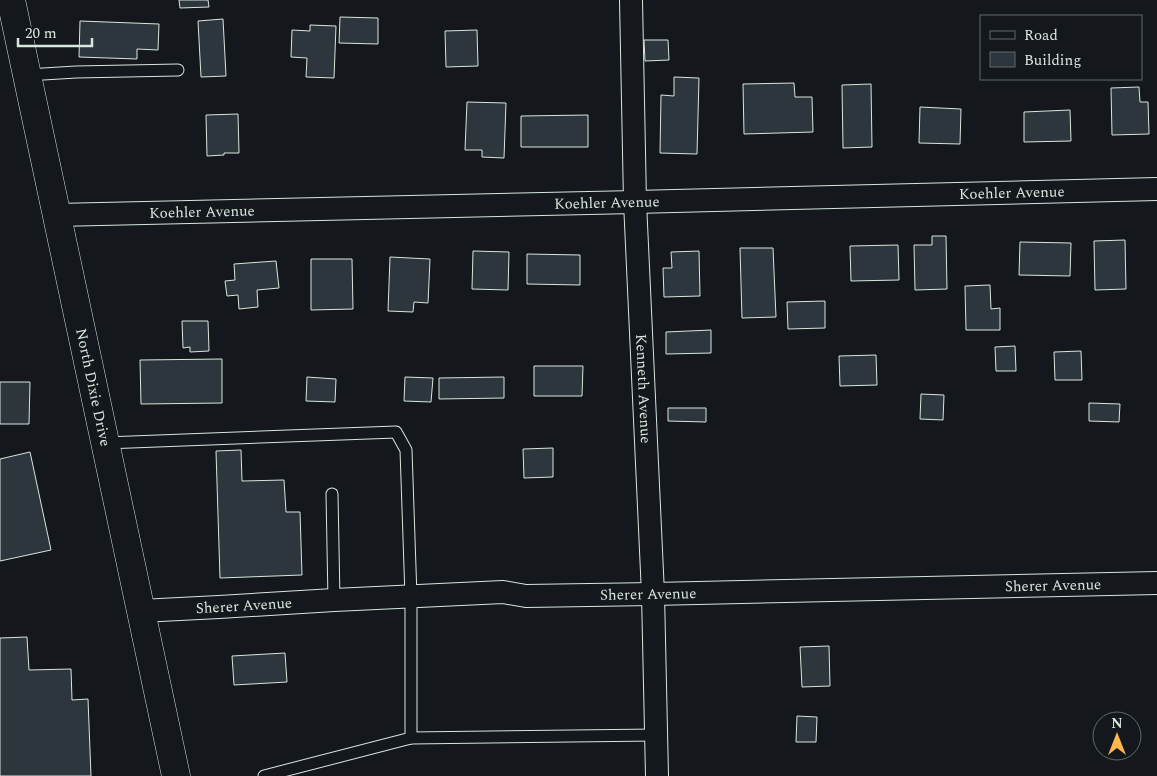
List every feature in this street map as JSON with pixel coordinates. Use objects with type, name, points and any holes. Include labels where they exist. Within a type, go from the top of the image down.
[{"type":"main road","name":"North Dixie Drive","points":[[11,0],[176,776]]},
{"type":"street","name":"Kenneth Avenue","points":[[631,0],[635,202],[654,594],[657,776]]},
{"type":"street","name":"Koehler Avenue","points":[[56,214],[1157,189]]},
{"type":"street","name":"Sherer Avenue","points":[[140,611],[503,592],[526,596],[1157,583]]},
{"type":"lane","points":[[27,75],[178,70]]},
{"type":"lane","points":[[105,443],[396,432],[406,450],[411,597],[411,738]]},
{"type":"lane","points":[[332,494],[334,600]]},
{"type":"lane","points":[[264,776],[411,738],[656,735]]},
{"type":"building","points":[[179,0],[208,0],[209,7],[180,8]]},
{"type":"building","points":[[340,17],[378,18],[378,44],[339,43]]},
{"type":"building","points":[[223,19],[226,76],[201,77],[198,21]]},
{"type":"building","points":[[80,21],[159,24],[158,50],[137,49],[137,59],[79,57]]},
{"type":"building","points":[[310,25],[336,26],[334,78],[306,77],[307,58],[291,57],[292,30],[310,31]]},
{"type":"building","points":[[477,30],[478,66],[446,67],[445,31]]},
{"type":"building","points":[[644,40],[668,40],[669,60],[645,61]]},
{"type":"building","points":[[674,77],[699,78],[697,154],[660,153],[661,95],[674,96]]},
{"type":"building","points":[[794,83],[795,97],[812,97],[813,132],[744,134],[743,84]]},
{"type":"building","points":[[871,84],[872,147],[843,148],[842,85]]},
{"type":"building","points":[[1139,87],[1140,102],[1148,102],[1149,134],[1112,135],[1111,88]]},
{"type":"building","points":[[467,102],[506,103],[504,158],[482,157],[482,150],[465,150]]},
{"type":"building","points":[[920,107],[961,109],[960,144],[919,143]]},
{"type":"building","points":[[1070,110],[1071,141],[1024,142],[1024,112]]},
{"type":"building","points":[[238,114],[239,153],[207,156],[206,115]]},
{"type":"building","points":[[588,115],[588,147],[521,147],[521,116]]},
{"type":"building","points":[[932,236],[946,236],[947,289],[915,290],[914,245],[932,245]]},
{"type":"building","points":[[1125,240],[1126,289],[1095,290],[1094,241]]},
{"type":"building","points":[[1020,242],[1071,243],[1070,276],[1019,275]]},
{"type":"building","points":[[898,245],[899,280],[851,281],[850,246]]},
{"type":"building","points":[[740,248],[773,248],[776,317],[742,318]]},
{"type":"building","points":[[473,251],[509,252],[508,290],[472,289]]},
{"type":"building","points":[[699,251],[700,296],[664,297],[663,268],[672,268],[671,252]]},
{"type":"building","points":[[527,254],[580,255],[580,285],[527,284]]},
{"type":"building","points":[[390,257],[430,259],[428,303],[414,302],[413,312],[388,311]]},
{"type":"building","points":[[311,259],[352,259],[353,309],[311,310]]},
{"type":"building","points":[[276,261],[279,288],[257,290],[258,307],[239,309],[238,295],[227,296],[225,281],[235,280],[234,264]]},
{"type":"building","points":[[990,285],[991,309],[1000,308],[1000,330],[966,330],[965,286]]},
{"type":"building","points":[[825,301],[825,328],[788,329],[787,302]]},
{"type":"building","points":[[182,321],[208,321],[209,351],[190,352],[190,347],[183,348]]},
{"type":"building","points":[[711,330],[711,353],[666,354],[666,332]]},
{"type":"building","points":[[1015,346],[1016,371],[996,371],[995,347]]},
{"type":"building","points":[[1081,351],[1082,380],[1055,380],[1054,352]]},
{"type":"building","points":[[876,355],[877,385],[840,386],[839,356]]},
{"type":"building","points":[[222,359],[222,403],[141,404],[140,360]]},
{"type":"building","points":[[534,366],[583,366],[582,396],[534,396]]},
{"type":"building","points":[[307,377],[336,379],[335,402],[306,401]]},
{"type":"building","points":[[405,377],[433,378],[431,402],[404,401]]},
{"type":"building","points":[[504,377],[504,398],[439,399],[439,378]]},
{"type":"building","points":[[0,382],[30,382],[29,424],[0,424]]},
{"type":"building","points":[[921,394],[944,395],[943,420],[920,419]]},
{"type":"building","points":[[1089,403],[1120,404],[1119,422],[1089,421]]},
{"type":"building","points":[[668,408],[706,408],[706,422],[668,421]]},
{"type":"building","points":[[553,448],[553,477],[524,478],[523,449]]},
{"type":"building","points":[[241,450],[242,481],[284,480],[286,512],[300,512],[302,575],[220,578],[216,451]]},
{"type":"building","points":[[30,452],[51,550],[0,561],[0,459]]},
{"type":"building","points":[[27,637],[29,670],[71,669],[72,700],[88,699],[91,776],[0,776],[0,638]]},
{"type":"building","points":[[829,646],[830,686],[802,687],[800,647]]},
{"type":"building","points":[[285,653],[287,682],[234,685],[232,656]]},
{"type":"building","points":[[797,716],[817,717],[816,742],[796,742]]}]
